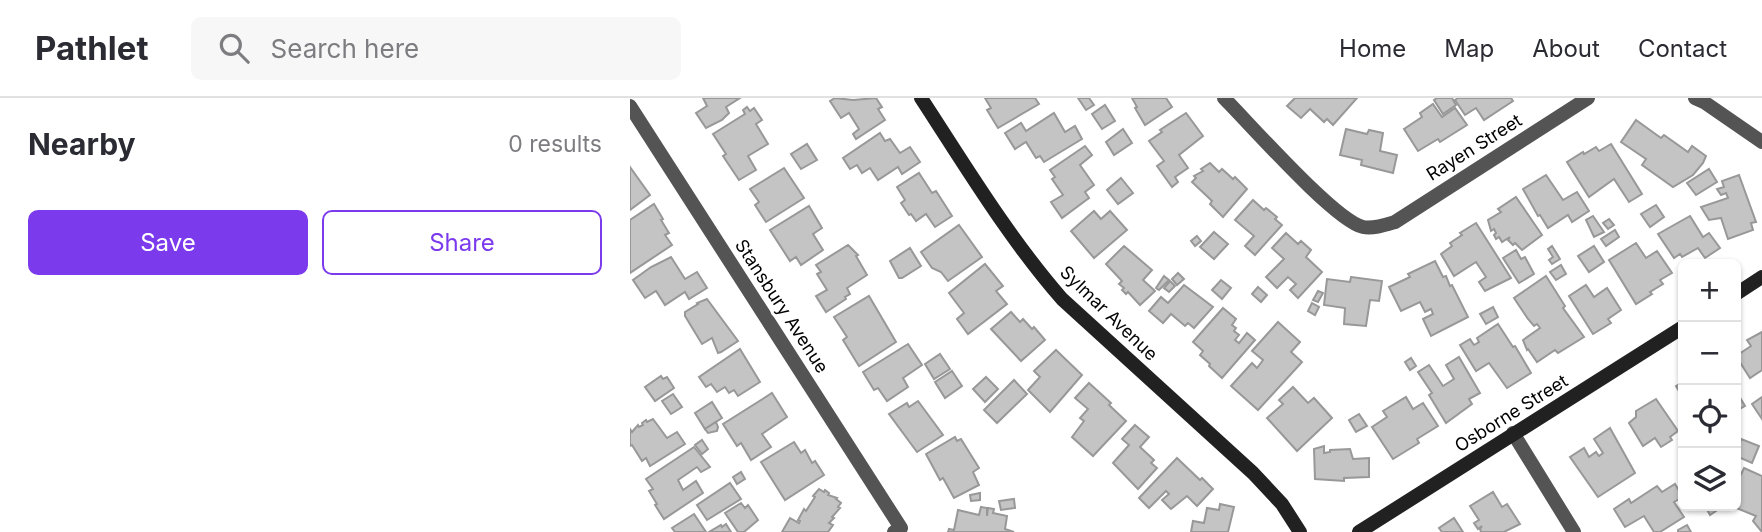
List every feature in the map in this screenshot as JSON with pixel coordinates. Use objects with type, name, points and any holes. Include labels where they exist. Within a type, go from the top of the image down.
[{"type":"street","name":"Sylmar Avenue","points":[[920,98],[1018,246],[1062,299],[1253,472],[1282,505],[1300,532]]},
{"type":"street","name":"Rayen Street","points":[[1224,98],[1330,206],[1361,226],[1381,226],[1395,222],[1588,98]]},
{"type":"street","points":[[1695,98],[1762,142]]},
{"type":"street","name":"Stansbury Avenue","points":[[630,106],[898,530]]},
{"type":"street","points":[[1741,290],[1762,277]]},
{"type":"street","name":"Osborne Street","points":[[1359,532],[1678,330]]},
{"type":"street","points":[[1513,433],[1574,532]]},
{"type":"building","points":[[703,98],[740,98],[726,107],[729,113],[722,120],[706,128],[696,113],[707,106]]},
{"type":"building","points":[[835,98],[876,98],[882,107],[878,109],[885,120],[856,139],[853,134],[859,129],[849,113],[841,118],[830,101]]},
{"type":"building","points":[[985,98],[1035,98],[1039,104],[998,128],[987,110],[991,108]]},
{"type":"building","points":[[1078,98],[1089,98],[1094,105],[1086,110]]},
{"type":"building","points":[[1132,98],[1166,98],[1172,107],[1145,125]]},
{"type":"building","points":[[1295,98],[1357,98],[1333,125],[1327,119],[1324,122],[1310,109],[1301,118],[1287,106]]},
{"type":"building","points":[[1452,98],[1456,105],[1443,114],[1434,100]]},
{"type":"building","points":[[1511,98],[1513,101],[1484,120],[1476,108],[1465,115],[1455,100]]},
{"type":"building","points":[[1433,104],[1442,117],[1455,108],[1467,125],[1440,142],[1438,139],[1418,151],[1404,129],[1422,117],[1420,113]]},
{"type":"building","points":[[1105,105],[1115,121],[1102,129],[1092,114]]},
{"type":"building","points":[[747,107],[750,111],[754,108],[762,120],[756,124],[768,144],[748,156],[756,170],[739,180],[723,156],[726,154],[713,134],[745,114],[743,110]]},
{"type":"building","points":[[1054,113],[1065,132],[1075,126],[1082,139],[1044,162],[1040,156],[1036,158],[1026,142],[1015,149],[1005,133],[1021,123],[1026,131]]},
{"type":"building","points":[[1186,113],[1203,136],[1179,155],[1188,168],[1175,177],[1178,182],[1172,187],[1157,166],[1164,161],[1149,141],[1162,132],[1160,130]]},
{"type":"building","points":[[1636,120],[1661,138],[1664,135],[1688,152],[1692,146],[1706,156],[1703,163],[1693,175],[1673,187],[1642,165],[1646,159],[1621,142]]},
{"type":"building","points":[[1123,129],[1132,143],[1114,155],[1106,142]]},
{"type":"building","points":[[1346,129],[1367,134],[1369,130],[1383,133],[1380,151],[1397,155],[1393,173],[1361,165],[1362,160],[1340,155]]},
{"type":"building","points":[[880,133],[885,141],[890,139],[900,153],[910,147],[920,162],[902,174],[898,167],[878,180],[870,168],[862,173],[857,165],[850,169],[843,158]]},
{"type":"building","points":[[807,144],[817,160],[801,169],[791,154]]},
{"type":"building","points":[[1611,144],[1642,194],[1629,202],[1614,179],[1589,197],[1567,162],[1583,152],[1584,154],[1596,147],[1599,151]]},
{"type":"building","points":[[1085,146],[1092,155],[1080,165],[1094,185],[1085,192],[1089,198],[1062,218],[1051,202],[1063,195],[1052,179],[1055,177],[1050,170]]},
{"type":"building","points":[[1210,163],[1219,172],[1222,169],[1233,179],[1235,177],[1247,189],[1223,217],[1210,204],[1212,201],[1192,182],[1196,178],[1194,176]]},
{"type":"building","points":[[630,167],[650,195],[630,210]]},
{"type":"building","points":[[784,168],[804,198],[766,222],[755,205],[759,202],[750,189]]},
{"type":"building","points":[[1709,169],[1717,182],[1696,195],[1687,183]]},
{"type":"building","points":[[919,173],[932,193],[936,191],[952,216],[935,227],[926,214],[916,221],[901,203],[905,200],[897,187]]},
{"type":"building","points":[[1546,175],[1563,200],[1577,192],[1589,211],[1572,222],[1568,215],[1548,228],[1523,189]]},
{"type":"building","points":[[1739,175],[1756,222],[1751,223],[1753,230],[1728,239],[1721,218],[1709,220],[1701,207],[1728,198],[1726,193],[1721,195],[1717,189],[1724,187],[1722,181]]},
{"type":"building","points":[[1121,178],[1133,193],[1118,204],[1107,190]]},
{"type":"building","points":[[1516,197],[1542,235],[1522,250],[1508,240],[1510,237],[1502,242],[1499,237],[1496,239],[1496,233],[1494,229],[1491,231],[1488,220],[1501,212],[1498,209]]},
{"type":"building","points":[[1253,200],[1277,217],[1275,219],[1282,225],[1255,255],[1245,246],[1254,236],[1235,220]]},
{"type":"building","points":[[654,204],[669,233],[665,235],[672,245],[630,273],[630,220]]},
{"type":"building","points":[[1656,205],[1664,217],[1650,227],[1641,214]]},
{"type":"building","points":[[809,206],[822,228],[813,234],[823,250],[801,265],[796,257],[790,261],[770,230]]},
{"type":"building","points":[[1094,211],[1101,219],[1110,211],[1127,230],[1094,258],[1071,231]]},
{"type":"building","points":[[1593,216],[1604,232],[1594,237],[1586,220]]},
{"type":"building","points":[[1690,216],[1703,237],[1709,233],[1720,248],[1705,258],[1698,248],[1682,257],[1680,254],[1674,258],[1658,234]]},
{"type":"building","points":[[1609,219],[1614,225],[1608,229],[1603,223]]},
{"type":"building","points":[[1476,223],[1511,278],[1485,291],[1479,282],[1486,277],[1476,262],[1454,276],[1441,254],[1452,246],[1450,243],[1462,235],[1460,233]]},
{"type":"building","points":[[959,225],[982,257],[948,281],[941,272],[932,268],[921,252]]},
{"type":"building","points":[[1615,230],[1619,237],[1606,246],[1601,239]]},
{"type":"building","points":[[1214,232],[1228,244],[1214,259],[1200,247]]},
{"type":"building","points":[[1286,233],[1298,244],[1301,241],[1311,250],[1306,257],[1322,272],[1298,298],[1290,290],[1296,284],[1288,277],[1277,288],[1266,277],[1284,259],[1272,248]]},
{"type":"building","points":[[1197,236],[1201,241],[1195,246],[1191,241]]},
{"type":"building","points":[[1636,243],[1646,258],[1657,251],[1672,273],[1660,280],[1663,284],[1650,292],[1652,294],[1636,304],[1609,260]]},
{"type":"building","points":[[848,245],[858,255],[856,256],[867,275],[847,288],[850,294],[846,299],[826,312],[816,296],[827,290],[817,274],[821,272],[816,265]]},
{"type":"building","points":[[1124,246],[1152,270],[1143,280],[1155,291],[1140,305],[1128,292],[1126,294],[1122,290],[1124,288],[1119,284],[1122,281],[1106,264]]},
{"type":"building","points":[[1552,246],[1560,259],[1552,264],[1549,260],[1553,257],[1548,249]]},
{"type":"building","points":[[1594,246],[1604,262],[1589,272],[1578,256]]},
{"type":"building","points":[[910,248],[921,266],[899,278],[890,261]]},
{"type":"building","points":[[1516,250],[1521,259],[1525,257],[1534,274],[1519,283],[1503,258]]},
{"type":"building","points":[[671,257],[685,279],[697,272],[707,288],[689,299],[685,292],[665,305],[656,291],[645,298],[633,280]]},
{"type":"building","points":[[1435,261],[1443,277],[1446,276],[1450,286],[1452,285],[1468,317],[1431,336],[1423,319],[1433,314],[1431,309],[1425,312],[1420,302],[1401,311],[1389,287]]},
{"type":"building","points":[[985,264],[1003,286],[996,291],[1007,304],[968,334],[957,319],[964,313],[949,293]]},
{"type":"building","points":[[1561,265],[1566,274],[1556,280],[1550,272]]},
{"type":"building","points":[[1178,273],[1184,279],[1177,285],[1172,279]]},
{"type":"building","points":[[1164,276],[1169,280],[1159,290],[1156,288]]},
{"type":"building","points":[[1546,276],[1565,306],[1563,308],[1584,337],[1558,353],[1555,350],[1537,362],[1523,340],[1540,328],[1537,324],[1534,326],[1514,298]]},
{"type":"building","points":[[1351,277],[1382,281],[1379,301],[1370,300],[1366,326],[1344,324],[1345,308],[1324,305],[1327,279],[1350,282]]},
{"type":"building","points":[[1221,280],[1231,288],[1222,299],[1212,290]]},
{"type":"building","points":[[1170,281],[1175,286],[1169,292],[1164,288]]},
{"type":"building","points":[[1184,285],[1213,307],[1194,328],[1188,323],[1185,326],[1171,314],[1163,323],[1149,311],[1161,297],[1168,303]]},
{"type":"building","points":[[1586,285],[1594,297],[1607,288],[1621,310],[1608,319],[1611,323],[1593,334],[1569,296]]},
{"type":"building","points":[[1258,287],[1267,295],[1261,302],[1252,294]]},
{"type":"building","points":[[1318,291],[1323,293],[1318,302],[1313,300]]},
{"type":"building","points":[[869,296],[896,342],[859,366],[843,340],[847,337],[834,317]]},
{"type":"building","points":[[707,299],[738,341],[718,353],[712,338],[702,344],[685,316],[685,312]]},
{"type":"building","points":[[1312,303],[1319,307],[1315,315],[1308,311]]},
{"type":"building","points":[[1493,307],[1498,317],[1486,324],[1480,314]]},
{"type":"building","points":[[1223,308],[1236,319],[1232,325],[1239,335],[1235,340],[1239,343],[1247,333],[1255,340],[1222,378],[1200,355],[1203,351],[1193,342]]},
{"type":"building","points":[[1011,312],[1020,322],[1023,319],[1032,329],[1034,327],[1045,340],[1021,361],[991,329]]},
{"type":"building","points":[[1278,322],[1300,342],[1291,352],[1302,362],[1258,410],[1231,386],[1252,363],[1257,368],[1263,360],[1252,351]]},
{"type":"building","points":[[1498,324],[1531,373],[1507,388],[1489,363],[1476,371],[1460,345],[1470,339],[1474,345],[1479,342],[1477,338]]},
{"type":"building","points":[[1762,332],[1762,370],[1750,378],[1741,364],[1741,353],[1751,346],[1747,340]]},
{"type":"building","points":[[908,344],[922,365],[903,378],[908,387],[887,401],[878,388],[874,390],[863,372]]},
{"type":"building","points":[[740,349],[760,382],[738,396],[734,390],[729,393],[725,387],[717,392],[711,384],[706,387],[699,377]]},
{"type":"building","points":[[1056,350],[1082,375],[1050,412],[1028,390],[1040,377],[1034,371]]},
{"type":"building","points":[[940,354],[950,369],[934,379],[925,364]]},
{"type":"building","points":[[1459,357],[1480,393],[1469,399],[1472,404],[1446,423],[1429,395],[1432,393],[1418,372],[1429,365],[1443,386],[1454,379],[1446,365]]},
{"type":"building","points":[[1411,358],[1416,366],[1410,370],[1405,362]]},
{"type":"building","points":[[952,371],[962,386],[945,398],[935,382]]},
{"type":"building","points":[[661,376],[663,379],[667,377],[674,388],[655,401],[645,387]]},
{"type":"building","points":[[986,377],[998,389],[985,402],[973,389]]},
{"type":"building","points":[[1014,380],[1027,394],[997,423],[984,410]]},
{"type":"building","points":[[1089,383],[1126,421],[1093,456],[1072,437],[1084,421],[1080,418],[1088,409],[1075,398]]},
{"type":"building","points":[[1293,387],[1308,403],[1314,398],[1332,418],[1297,451],[1267,418],[1283,404],[1279,400]]},
{"type":"building","points":[[772,393],[787,417],[762,434],[771,447],[751,460],[741,443],[737,446],[723,424]]},
{"type":"building","points":[[673,394],[682,407],[671,414],[662,401]]},
{"type":"building","points":[[1406,397],[1413,409],[1423,403],[1438,426],[1417,439],[1419,443],[1393,459],[1372,427],[1387,417],[1383,411]]},
{"type":"building","points":[[1762,397],[1762,419],[1752,404]]},
{"type":"building","points":[[1656,399],[1678,431],[1670,437],[1672,440],[1661,447],[1655,438],[1643,446],[1629,423],[1636,417],[1636,411]]},
{"type":"building","points":[[918,401],[943,435],[917,452],[889,414],[907,403],[909,407]]},
{"type":"building","points":[[712,402],[722,418],[705,429],[695,413]]},
{"type":"building","points":[[1359,414],[1367,426],[1356,432],[1349,420]]},
{"type":"building","points":[[653,419],[667,438],[677,432],[685,444],[650,466],[646,458],[642,461],[632,445],[630,446],[630,429],[632,432],[646,420],[647,422]]},
{"type":"building","points":[[716,422],[717,431],[708,433],[705,429]]},
{"type":"building","points":[[1135,425],[1149,437],[1140,447],[1154,460],[1151,463],[1157,468],[1138,489],[1113,463],[1129,445],[1122,439]]},
{"type":"building","points":[[1610,428],[1635,473],[1598,497],[1570,457],[1584,448],[1589,457],[1596,452],[1599,456],[1603,453],[1594,439]]},
{"type":"building","points":[[955,437],[957,441],[961,439],[979,468],[973,472],[979,485],[954,498],[943,478],[940,480],[926,454]]},
{"type":"building","points":[[1741,439],[1759,446],[1752,463],[1741,458]]},
{"type":"building","points":[[702,440],[708,449],[702,454],[695,445]]},
{"type":"building","points":[[794,442],[801,453],[805,450],[812,463],[815,461],[824,475],[785,500],[761,462]]},
{"type":"building","points":[[1324,446],[1324,453],[1350,449],[1353,459],[1369,458],[1369,477],[1344,478],[1344,481],[1315,479],[1314,449]]},
{"type":"building","points":[[694,447],[710,467],[701,472],[697,467],[678,480],[683,490],[696,481],[703,493],[664,519],[655,505],[657,504],[649,491],[653,489],[646,479]]},
{"type":"building","points":[[1177,458],[1213,489],[1197,506],[1187,496],[1171,509],[1162,500],[1169,494],[1166,491],[1149,508],[1139,498]]},
{"type":"building","points":[[1744,468],[1762,476],[1762,532],[1753,521],[1756,516],[1741,510],[1741,474]]},
{"type":"building","points":[[741,472],[745,479],[737,484],[733,477]]},
{"type":"building","points":[[730,483],[741,499],[707,520],[697,505]]},
{"type":"building","points":[[1675,484],[1678,500],[1674,502],[1684,517],[1660,532],[1654,532],[1644,516],[1625,527],[1614,509],[1629,499],[1631,503],[1657,486],[1662,492]]},
{"type":"building","points":[[819,489],[824,492],[825,490],[841,503],[829,523],[833,525],[828,532],[782,532],[790,518],[799,523],[804,509],[806,511]]},
{"type":"building","points":[[1493,492],[1502,507],[1507,504],[1520,524],[1504,532],[1481,532],[1482,526],[1478,529],[1474,523],[1479,520],[1470,506]]},
{"type":"building","points":[[980,493],[980,500],[971,501],[970,495]]},
{"type":"building","points":[[1014,499],[1015,508],[1001,510],[999,501]]},
{"type":"building","points":[[741,503],[745,508],[748,505],[758,520],[744,532],[738,532],[725,513]]},
{"type":"building","points":[[1220,504],[1234,507],[1228,532],[1191,532],[1193,521],[1204,523],[1207,508],[1219,510]]},
{"type":"building","points":[[981,507],[987,508],[987,516],[988,508],[994,509],[993,513],[1007,516],[1005,529],[1014,532],[948,532],[949,529],[954,530],[958,510],[979,515]]},
{"type":"building","points":[[694,514],[706,532],[675,532],[672,528]]},
{"type":"building","points":[[1454,518],[1463,532],[1442,532],[1439,528]]},
{"type":"building","points":[[726,524],[731,532],[709,532],[721,525],[722,527]]},
{"type":"building","points":[[1687,525],[1691,532],[1678,532],[1678,530]]}]
